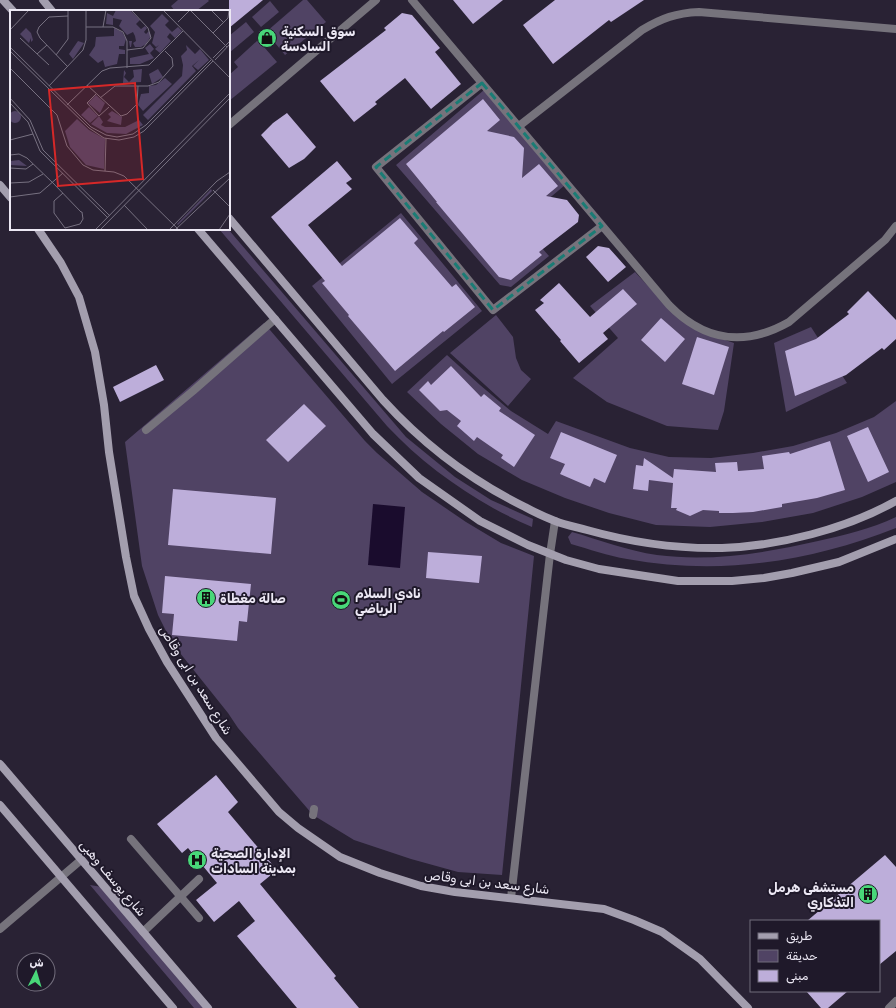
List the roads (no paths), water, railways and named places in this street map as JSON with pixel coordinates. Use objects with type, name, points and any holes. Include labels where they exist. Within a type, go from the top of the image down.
[{"type":"street","points":[[3,0],[12,10]]},
{"type":"street","points":[[43,0],[51,10]]},
{"type":"street","points":[[230,124],[376,0]]},
{"type":"street","points":[[412,0],[678,315],[701,330],[714,334],[740,338],[766,333],[789,322],[885,240],[896,226]]},
{"type":"street","points":[[519,126],[642,30],[656,21],[670,16],[699,12],[896,29]]},
{"type":"street","points":[[482,83],[376,167],[493,310],[602,226]]},
{"type":"street","points":[[0,185],[10,197]]},
{"type":"street","points":[[230,219],[404,423],[433,449],[477,481],[504,497],[555,521],[613,537],[668,545],[722,548],[777,542],[830,529],[882,509],[896,501]]},
{"type":"street","name":"شارع سعد بن ابى وقاص","points":[[39,230],[61,263],[78,297],[95,352],[104,404],[109,452],[126,557],[134,596],[149,629],[167,662],[216,738],[279,812],[298,828],[340,857],[380,873],[421,886],[455,892],[604,909],[634,920],[662,932],[700,959],[748,1008]]},
{"type":"street","points":[[199,230],[373,434],[419,478],[480,521],[528,545],[550,554],[600,569],[678,581],[732,581],[792,574],[838,562],[896,539]]},
{"type":"street","points":[[146,430],[198,387],[275,319]]},
{"type":"street","points":[[511,898],[555,521]]},
{"type":"street","name":"شارع يوسف وهبى","points":[[0,764],[208,1008]]},
{"type":"street","points":[[0,805],[173,1008]]},
{"type":"street","points":[[131,838],[199,918]]},
{"type":"street","points":[[0,929],[81,860]]},
{"type":"street","points":[[143,932],[199,879]]},
{"type":"place","name":"سوق السكنية السادسة","points":[[267,38]]},
{"type":"place","name":"صالة مغطاة","points":[[206,598]]},
{"type":"place","name":"نادي السلام الرياضي","points":[[341,600]]},
{"type":"place","name":"الإدارة الصحية بمدينة السادات","points":[[197,860]]},
{"type":"place","name":"مستشفى هرمل التذكاري","points":[[868,894]]}]
